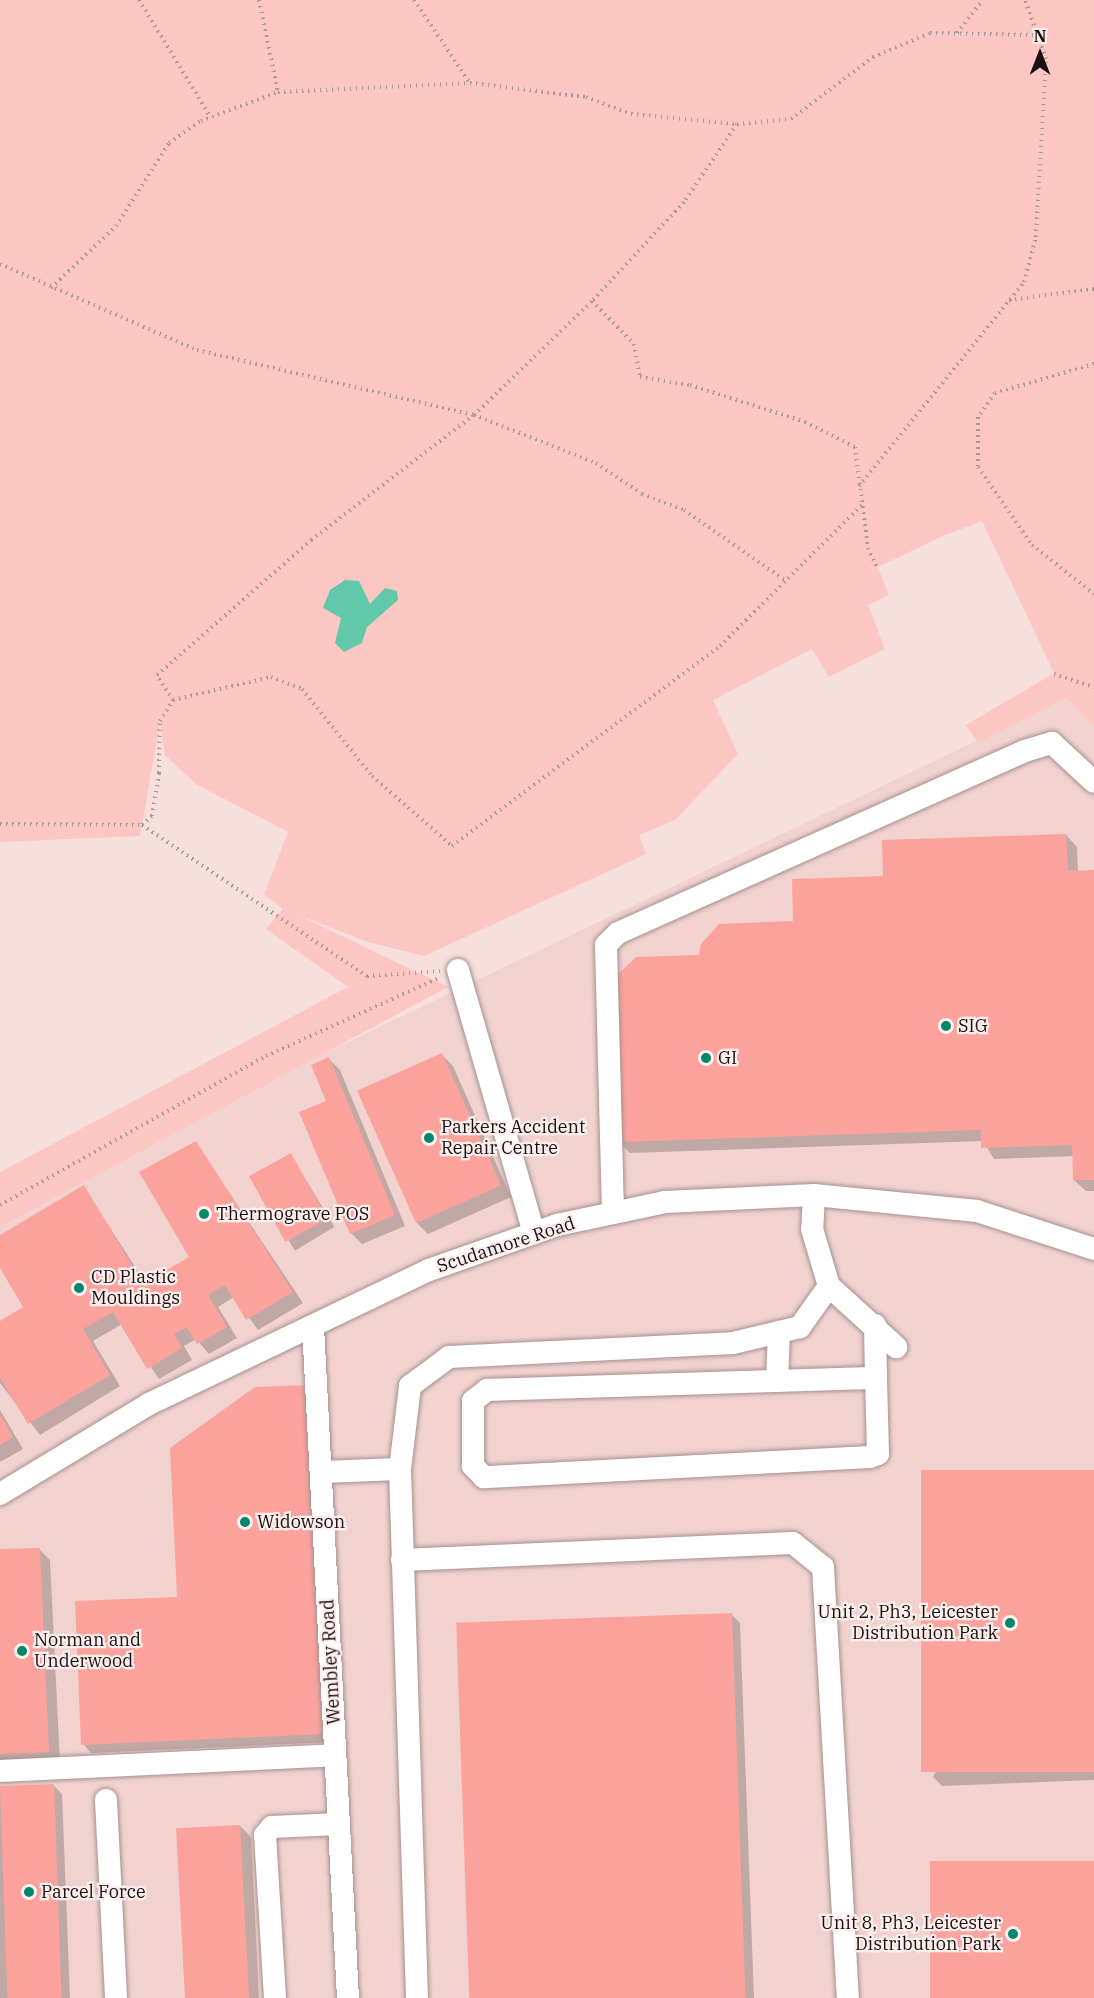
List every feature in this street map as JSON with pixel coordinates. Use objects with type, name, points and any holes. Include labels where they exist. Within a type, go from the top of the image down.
[{"type":"street","points":[[613,1213],[606,945],[618,933],[1025,752],[1052,743],[1094,782]]},
{"type":"street","points":[[458,969],[534,1233]]},
{"type":"street","points":[[814,1195],[812,1229],[829,1286],[896,1347]]},
{"type":"street","name":"Scudamore Road","points":[[0,1494],[150,1404],[429,1270],[534,1233],[613,1213],[665,1202],[814,1195],[977,1211],[1094,1249]]},
{"type":"street","points":[[417,1998],[400,1469],[410,1386],[449,1358],[733,1342],[800,1327],[829,1286]]},
{"type":"street","points":[[874,1325],[876,1378],[878,1454],[870,1457],[484,1477],[473,1466],[473,1401],[488,1390],[876,1378]]},
{"type":"street","name":"Wembley Road","points":[[313,1326],[348,1998]]},
{"type":"street","points":[[777,1381],[779,1332]]},
{"type":"street","points":[[321,1472],[400,1469]]},
{"type":"street","points":[[402,1560],[794,1543],[823,1567],[848,1998]]},
{"type":"street","points":[[0,1772],[335,1755]]},
{"type":"street","points":[[106,1800],[116,1998]]},
{"type":"street","points":[[275,1998],[265,1835],[272,1827],[339,1824]]},
{"type":"path","points":[[139,0],[211,118]]},
{"type":"path","points":[[259,0],[278,92]]},
{"type":"path","points":[[414,0],[470,83]]},
{"type":"path","points":[[957,33],[983,0]]},
{"type":"path","points":[[859,486],[1024,282],[1036,237],[1046,59],[1025,0]]},
{"type":"path","points":[[51,288],[116,226],[169,143],[211,118],[278,92],[470,83],[586,97],[631,114],[737,124],[791,119],[873,57],[930,33],[1038,35]]},
{"type":"path","points":[[173,700],[157,675],[311,540],[474,415],[592,301],[684,202],[737,124]]},
{"type":"path","points":[[0,264],[197,350],[474,415],[596,463],[642,494],[684,510],[786,581]]},
{"type":"path","points":[[1009,300],[1094,289]]},
{"type":"path","points":[[592,301],[634,344],[640,377],[690,385],[784,415],[855,447],[868,548],[877,567]]},
{"type":"path","points":[[1094,364],[995,393],[978,417],[978,466],[1032,545],[1094,594]]},
{"type":"path","points":[[142,825],[152,816],[159,773],[160,721],[173,700],[272,677],[302,689],[372,776],[452,846],[720,646],[862,505]]},
{"type":"path","points":[[1054,674],[1094,687]]},
{"type":"path","points":[[0,824],[142,825],[366,976],[458,969]]},
{"type":"path","points":[[0,1205],[266,1056],[458,969]]},
{"type":"shaded area","points":[[0,0],[1094,0],[1094,726],[1066,698],[978,743],[966,725],[1054,673],[982,521],[945,535],[878,567],[889,595],[868,605],[885,649],[829,677],[812,649],[713,700],[738,754],[675,820],[639,835],[646,854],[424,956],[368,942],[296,914],[448,987],[0,1227],[0,1172],[348,987],[266,929],[283,909],[264,894],[288,832],[196,784],[165,755],[160,723],[140,836],[0,842]]},
{"type":"shaded area","points":[[345,580],[359,581],[370,604],[385,588],[397,591],[398,600],[367,627],[362,643],[344,652],[335,643],[341,618],[323,608],[330,590]]},
{"type":"shaded area","points":[[1066,698],[1094,726],[1094,1998],[0,1998],[0,1221],[248,1090]]},
{"type":"building","name":"SIG","points":[[1066,834],[1068,871],[1094,870],[1094,1180],[1073,1180],[1072,1145],[981,1148],[981,1130],[618,1142],[612,980],[636,957],[699,955],[701,944],[719,924],[793,921],[792,879],[883,876],[882,840]]},
{"type":"building","name":"Parkers Accident Repair Centre","points":[[442,1053],[501,1185],[416,1223],[357,1091]]},
{"type":"building","points":[[329,1057],[395,1215],[350,1234],[299,1112],[326,1101],[311,1065]]},
{"type":"building","name":"CD Plastic Mouldings","points":[[196,1141],[293,1292],[246,1320],[225,1285],[208,1295],[227,1327],[197,1344],[187,1327],[174,1334],[182,1348],[147,1369],[113,1312],[83,1329],[110,1375],[28,1424],[0,1378],[0,1321],[23,1307],[0,1268],[0,1235],[84,1185],[143,1284],[189,1257],[139,1172]]},
{"type":"building","points":[[291,1153],[327,1219],[285,1242],[249,1176]]},
{"type":"building","name":"Widowson","points":[[310,1385],[325,1734],[81,1745],[75,1601],[177,1597],[170,1448],[255,1387]]},
{"type":"building","points":[[0,1415],[13,1437],[0,1445]]},
{"type":"building","name":"Unit 2, Ph3, Leicester Distribution Park","points":[[921,1470],[1094,1470],[1094,1772],[921,1772]]},
{"type":"building","name":"Norman and Underwood","points":[[40,1548],[49,1752],[0,1754],[0,1549]]},
{"type":"building","points":[[732,1613],[745,1998],[469,1998],[456,1623]]},
{"type":"building","name":"Parcel Force","points":[[54,1784],[61,1998],[7,1998],[0,1786]]},
{"type":"building","points":[[240,1825],[249,1998],[185,1998],[176,1828]]},
{"type":"building","name":"Unit 8, Ph3, Leicester Distribution Park","points":[[930,1861],[1094,1861],[1094,1998],[930,1998]]},
{"type":"place","name":"SIG","points":[[946,1026]]},
{"type":"place","name":"GI","points":[[706,1058]]},
{"type":"place","name":"Parkers Accident Repair Centre","points":[[429,1138]]},
{"type":"place","name":"Thermograve POS","points":[[204,1214]]},
{"type":"place","name":"CD Plastic Mouldings","points":[[79,1288]]},
{"type":"place","name":"Widowson","points":[[245,1522]]},
{"type":"place","name":"Unit 2, Ph3, Leicester Distribution Park","points":[[1010,1623]]},
{"type":"place","name":"Norman and Underwood","points":[[22,1651]]},
{"type":"place","name":"Parcel Force","points":[[29,1892]]},
{"type":"place","name":"Unit 8, Ph3, Leicester Distribution Park","points":[[1013,1934]]}]
